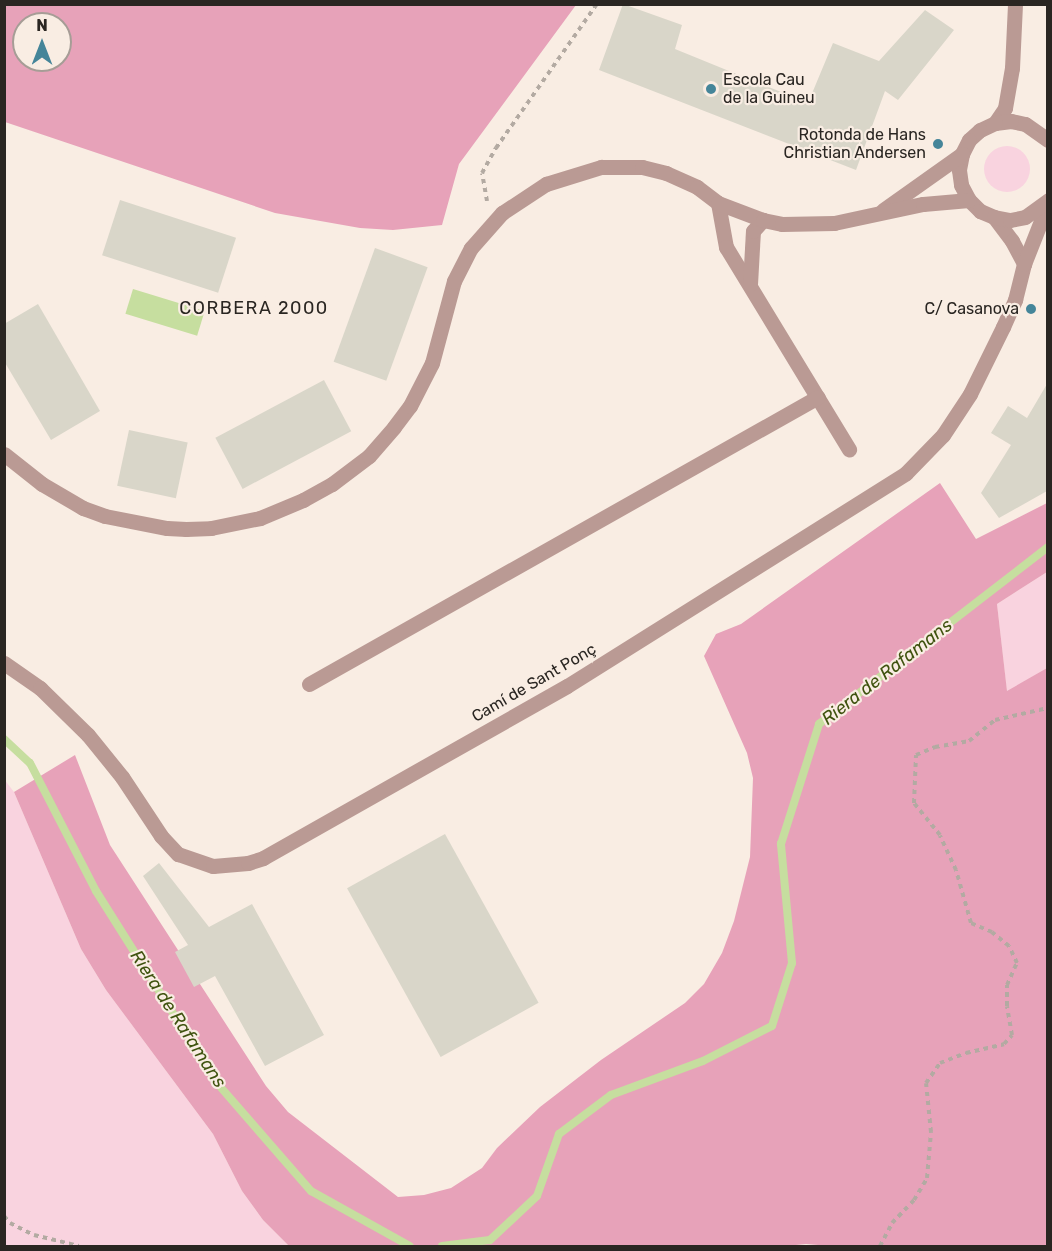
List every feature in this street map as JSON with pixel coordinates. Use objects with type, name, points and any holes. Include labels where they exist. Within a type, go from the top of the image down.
[{"type":"street","points":[[995,123],[1005,108],[1009,88],[1015,4]]},
{"type":"street","points":[[1047,140],[1025,124],[1011,121],[995,123],[980,130],[969,140],[962,154],[959,170],[961,185],[969,200],[980,211],[994,217],[1010,220],[1025,217],[1047,202]]},
{"type":"street","points":[[880,212],[962,154]]},
{"type":"street","points":[[4,454],[25,473],[83,508],[112,518],[167,528],[211,528],[260,518],[303,500],[332,484],[369,456],[410,406],[432,363],[454,281],[471,248],[491,223],[517,201],[546,184],[601,167],[642,167],[666,173],[698,187],[718,203],[763,220],[782,224],[834,223],[880,212],[969,200]]},
{"type":"street","name":"Camí de Sant Ponç","points":[[4,663],[40,688],[88,735],[122,777],[161,836],[178,854],[199,864],[213,866],[248,864],[280,849],[567,686],[906,473],[943,435],[970,394],[1015,300],[1023,264],[1047,202]]},
{"type":"street","points":[[718,203],[726,247],[849,449]]},
{"type":"street","points":[[994,217],[1012,241],[1023,264]]},
{"type":"street","points":[[750,284],[753,231],[763,220]]},
{"type":"street","points":[[309,684],[818,397]]},
{"type":"path","points":[[491,223],[482,172],[496,148],[597,4]]},
{"type":"path","points":[[880,1246],[892,1223],[914,1200],[927,1178],[931,1132],[926,1083],[940,1063],[966,1053],[1004,1044],[1012,1035],[1007,1006],[1007,985],[1017,963],[1009,946],[992,932],[971,923],[956,870],[940,835],[914,803],[916,755],[935,747],[969,741],[994,720],[1047,708]]},
{"type":"path","points":[[4,1216],[10,1223],[33,1235],[79,1246]]},
{"type":"shaded area","points":[[5,4],[576,4],[459,164],[442,225],[393,230],[360,228],[275,213],[5,122]]},
{"type":"shaded area","points":[[1007,146],[1023,153],[1030,169],[1023,185],[1007,192],[991,185],[984,169],[991,153]]},
{"type":"shaded area","points":[[133,289],[205,311],[197,336],[125,314]]},
{"type":"shaded area","points":[[940,483],[976,539],[1047,503],[1047,572],[997,604],[1007,691],[1047,668],[1047,1246],[830,1246],[806,1244],[786,1246],[289,1246],[263,1220],[242,1191],[213,1134],[106,990],[81,949],[14,792],[75,755],[110,845],[266,1086],[288,1112],[398,1197],[424,1195],[451,1188],[482,1168],[497,1148],[540,1107],[601,1060],[685,1003],[704,984],[722,953],[734,921],[750,857],[753,778],[747,753],[704,656],[716,634],[741,624]]},
{"type":"shaded area","points":[[1047,572],[1047,668],[1007,692],[997,604]]},
{"type":"shaded area","points":[[4,779],[14,792],[81,949],[106,990],[213,1134],[242,1191],[263,1220],[289,1246],[5,1246]]},
{"type":"building","name":"Escola Cau de la Guineu","points":[[623,4],[682,25],[675,49],[808,103],[833,43],[879,61],[925,10],[954,30],[898,100],[885,91],[856,170],[599,70]]},
{"type":"building","points":[[120,200],[236,238],[218,293],[102,255]]},
{"type":"building","points":[[375,248],[428,267],[386,381],[334,362]]},
{"type":"building","points":[[38,304],[100,411],[51,440],[4,361],[4,324]]},
{"type":"building","points":[[324,380],[351,431],[243,489],[215,438]]},
{"type":"building","points":[[1047,384],[1047,491],[999,518],[981,493],[1011,445],[991,433],[1008,406],[1027,418]]},
{"type":"building","points":[[129,430],[188,442],[176,498],[117,486]]},
{"type":"building","points":[[445,834],[539,1003],[441,1057],[347,888]]},
{"type":"building","points":[[159,863],[209,927],[252,904],[324,1035],[265,1066],[215,976],[194,987],[175,952],[188,945],[143,876]]},
{"type":"waterway","name":"Riera de Rafamans","points":[[442,1246],[490,1240],[537,1196],[559,1134],[611,1095],[703,1061],[772,1026],[792,963],[781,844],[819,724],[1048,547]]},
{"type":"waterway","name":"Riera de Rafamans","points":[[4,739],[30,763],[96,891],[217,1083],[311,1191],[410,1246]]},
{"type":"place","name":"Escola Cau de la Guineu","points":[[711,89]]},
{"type":"place","name":"Rotonda de Hans Christian Andersen","points":[[938,144]]},
{"type":"place","name":"C/ Casanova","points":[[1031,309]]},
{"type":"district","name":"CORBERA 2000","points":[[254,308]]}]
